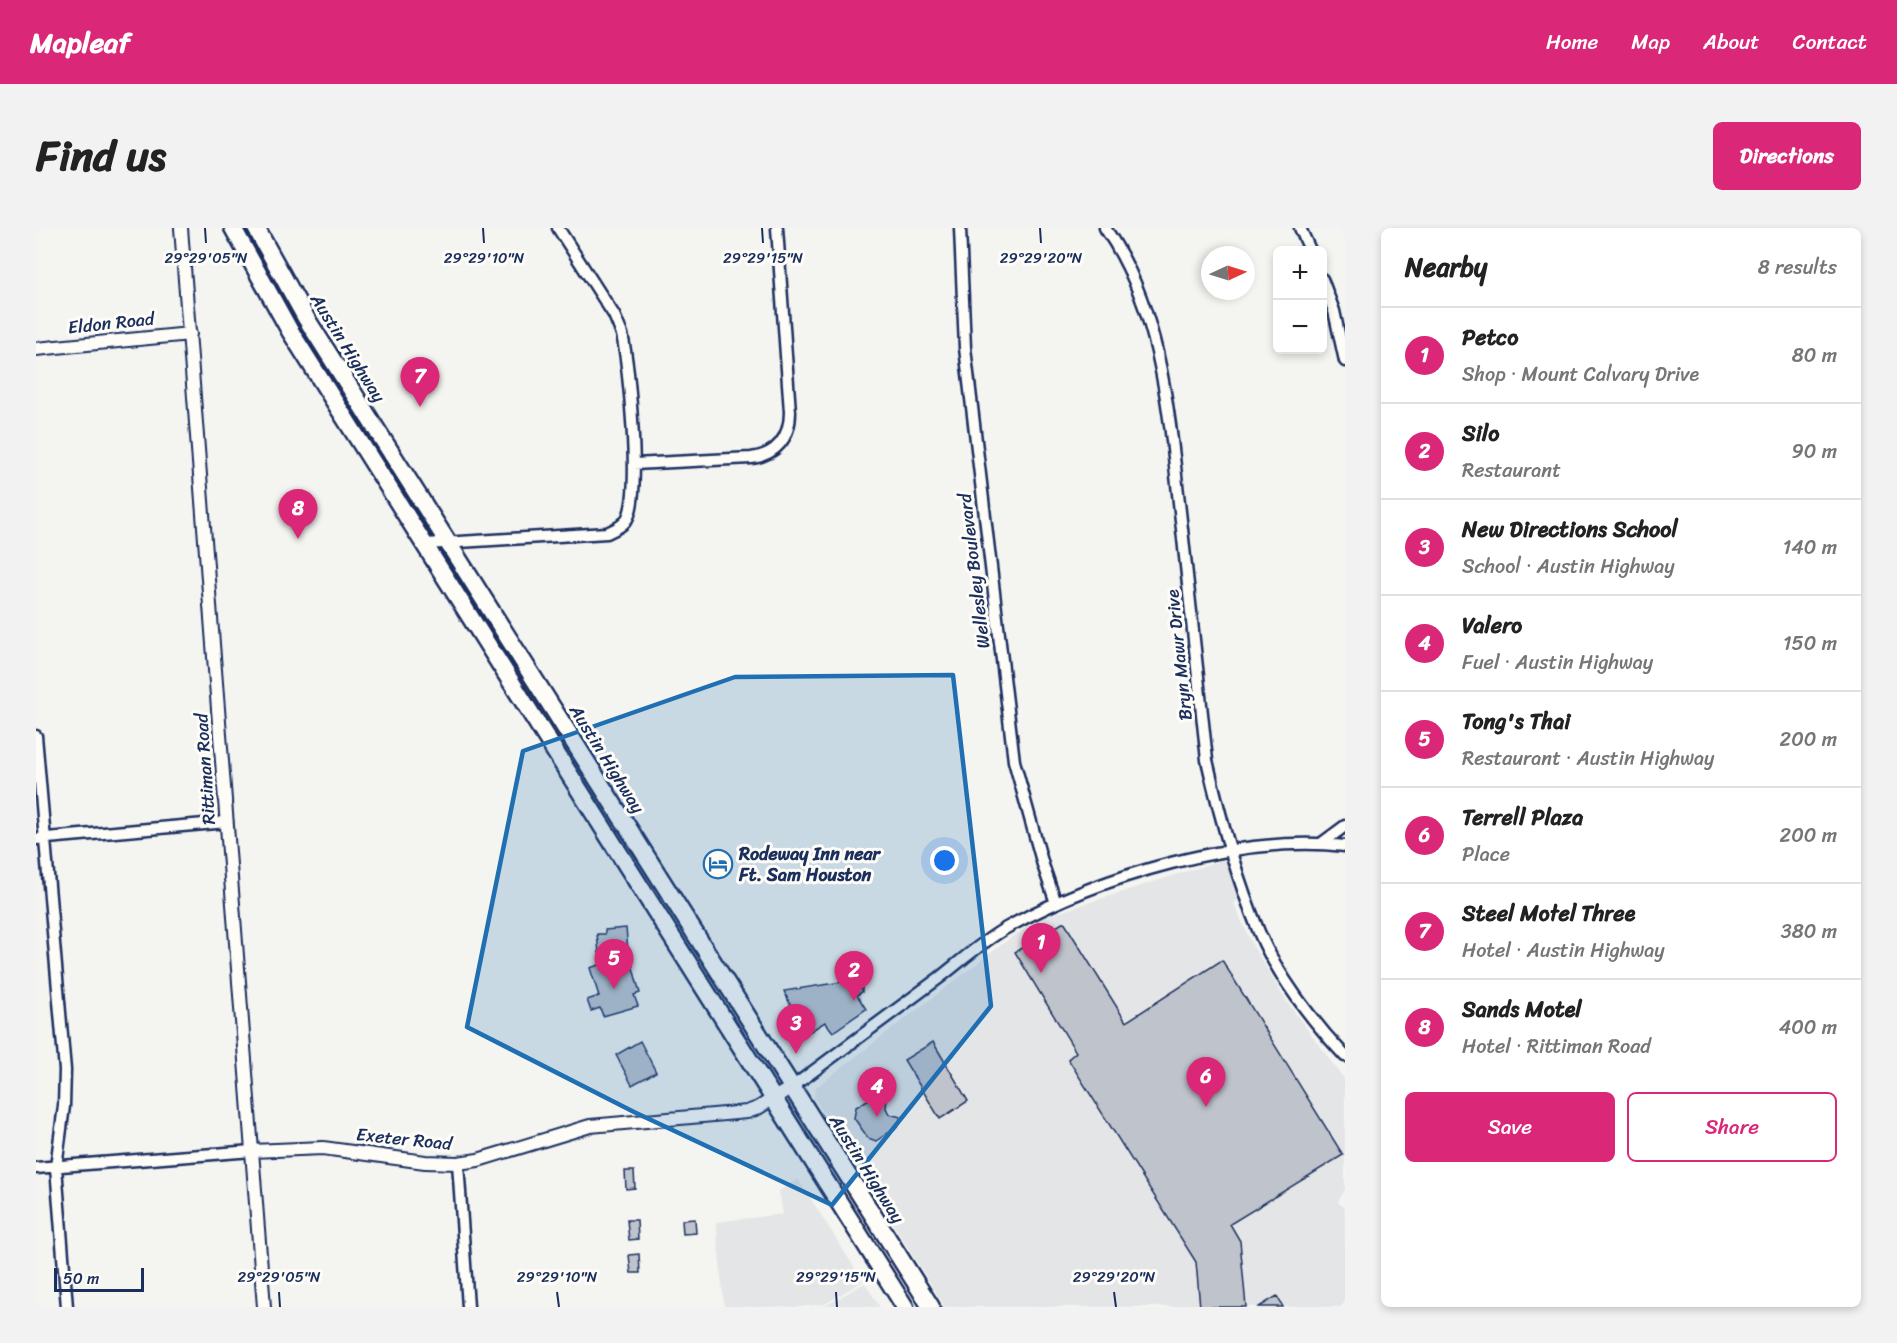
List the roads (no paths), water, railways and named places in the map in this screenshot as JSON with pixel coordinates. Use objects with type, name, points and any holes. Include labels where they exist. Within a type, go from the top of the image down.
[{"type":"main road","name":"Austin Highway","points":[[233,228],[290,331],[906,1307]]},
{"type":"main road","name":"Austin Highway","points":[[256,228],[306,318],[931,1307]]},
{"type":"street","name":"Rittiman Road","points":[[181,228],[264,1307]]},
{"type":"street","points":[[426,544],[607,533],[628,519],[634,495],[634,464],[622,334],[614,315],[558,228]]},
{"type":"street","points":[[634,464],[751,459],[765,457],[778,448],[790,427],[790,412],[777,228]]},
{"type":"street","name":"Wellesley Boulevard","points":[[960,228],[965,348],[1014,761],[1056,903]]},
{"type":"street","name":"Bryn Mawr Drive","points":[[1105,228],[1133,279],[1145,309],[1164,384],[1207,760],[1231,849],[1259,932],[1269,952],[1304,1006],[1345,1056]]},
{"type":"street","points":[[1300,228],[1308,246]]},
{"type":"street","points":[[1327,291],[1345,361]]},
{"type":"street","name":"Eldon Road","points":[[36,349],[189,334]]},
{"type":"street","points":[[36,736],[40,838],[65,1070],[64,1106],[56,1167],[67,1307]]},
{"type":"street","points":[[40,838],[227,822]]},
{"type":"street","points":[[1322,843],[1345,826]]},
{"type":"street","points":[[792,1087],[1006,928],[1056,903],[1133,875],[1231,849],[1322,843],[1345,846]]},
{"type":"street","name":"Exeter Road","points":[[36,1168],[252,1151],[323,1148],[425,1162],[458,1163],[478,1160],[590,1126],[747,1112],[792,1087]]},
{"type":"street","points":[[458,1163],[468,1307]]},
{"type":"place","name":"Steel Motel Three","points":[[420,407]]},
{"type":"place","name":"Sands Motel","points":[[298,539]]},
{"type":"place","name":"Rodeway Inn near Ft. Sam Houston","points":[[718,864]]},
{"type":"place","name":"Petco","points":[[1041,973]]},
{"type":"place","name":"Tong's Thai","points":[[614,989]]},
{"type":"place","name":"Silo","points":[[854,1001]]},
{"type":"place","name":"New Directions School","points":[[796,1054]]},
{"type":"place","name":"Terrell Plaza","points":[[1206,1107]]},
{"type":"place","name":"Valero","points":[[877,1117]]}]
